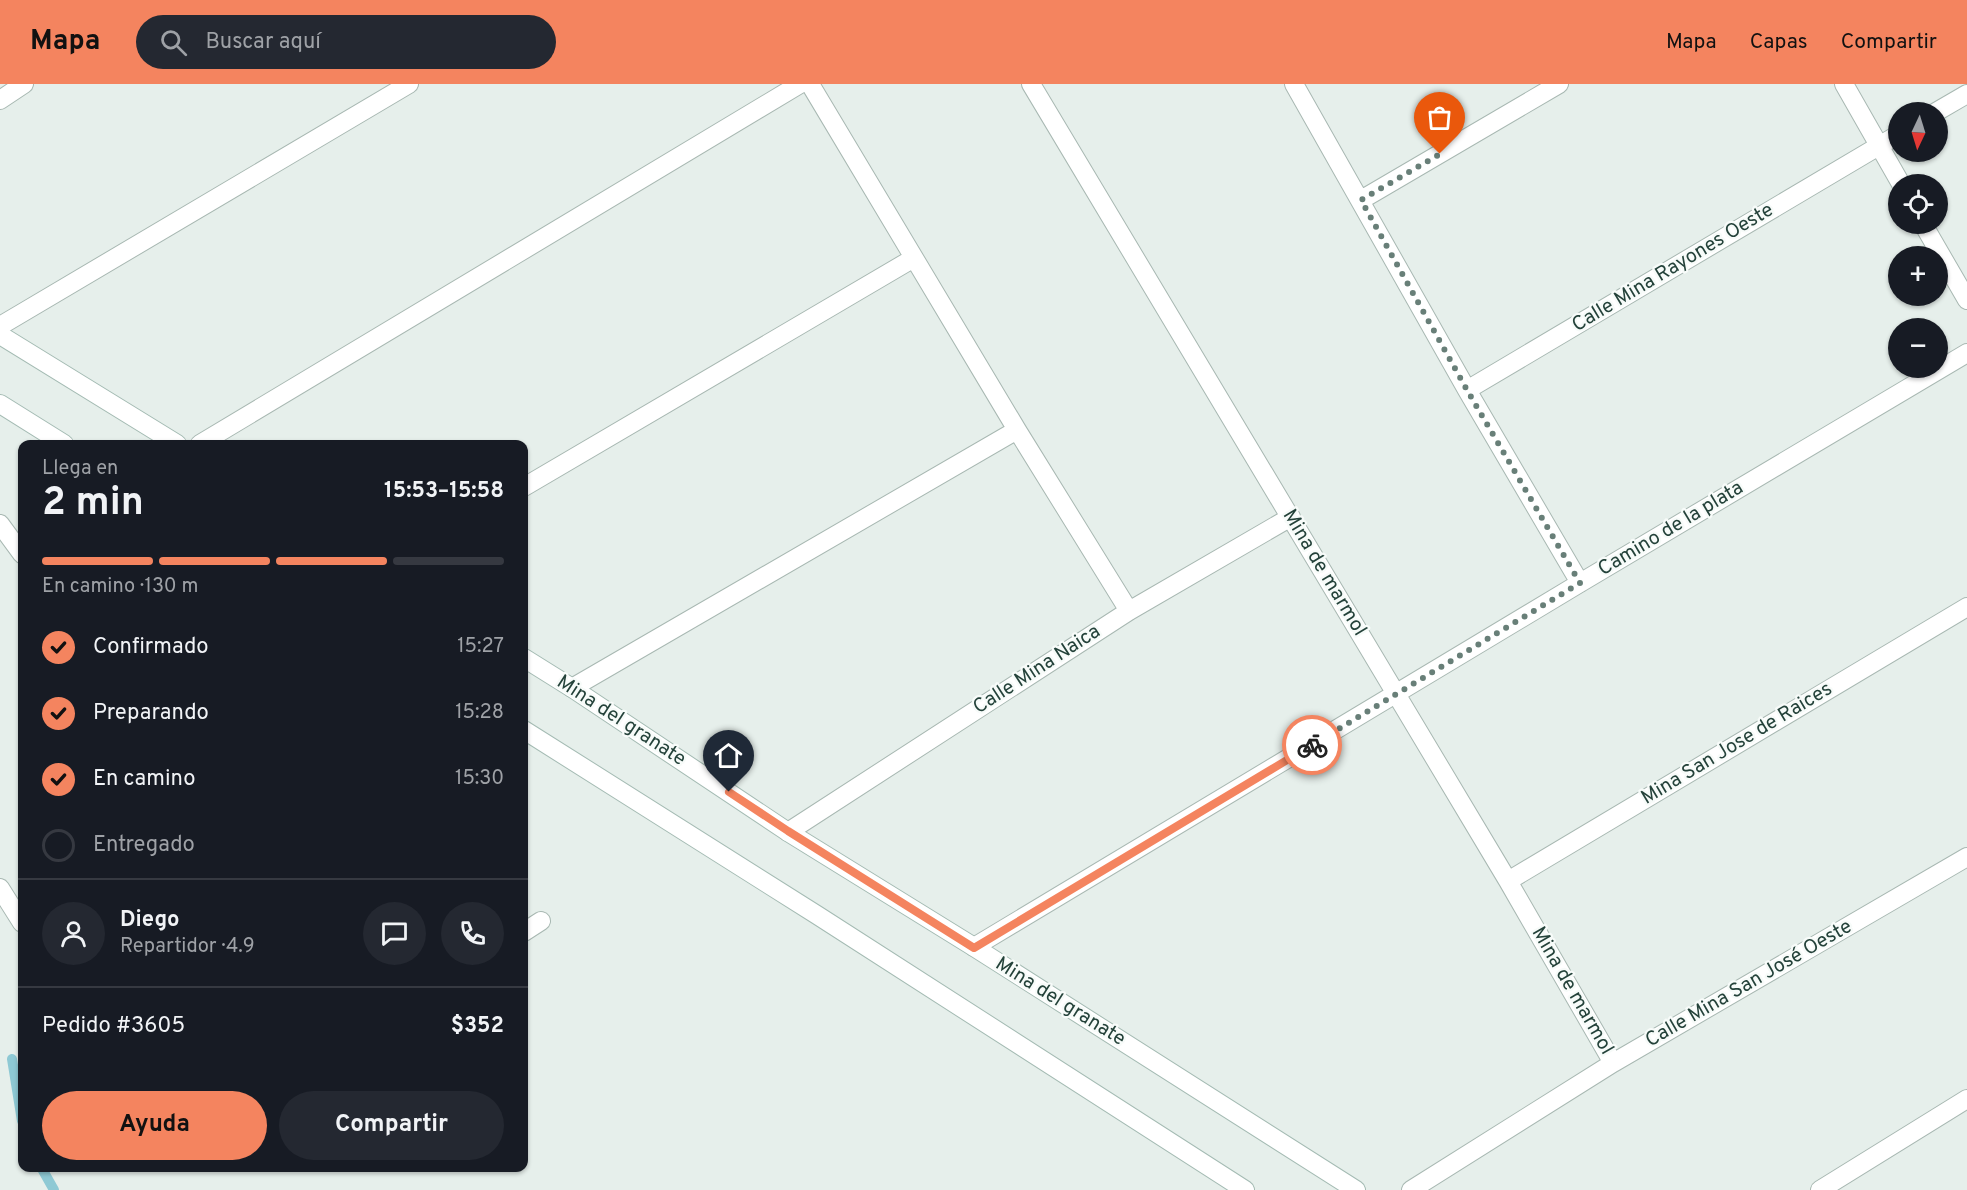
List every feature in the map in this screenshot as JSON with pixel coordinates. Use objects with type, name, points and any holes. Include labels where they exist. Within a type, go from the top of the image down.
[{"type":"street","points":[[0,100],[24,84]]},
{"type":"street","points":[[0,326],[410,84]]},
{"type":"street","points":[[207,440],[800,84]]},
{"type":"street","points":[[810,84],[1017,430],[1129,611]]},
{"type":"street","name":"Mina de marmol","points":[[1031,84],[1508,881],[1613,1063]]},
{"type":"street","points":[[1294,84],[1467,390],[1580,583]]},
{"type":"street","points":[[1361,200],[1559,84]]},
{"type":"street","points":[[1844,84],[1895,174]]},
{"type":"street","points":[[1948,105],[1967,94]]},
{"type":"street","name":"Calle Mina Rayones Oeste","points":[[1467,390],[1888,141]]},
{"type":"street","points":[[1929,234],[1967,300]]},
{"type":"street","points":[[528,486],[914,258]]},
{"type":"street","points":[[0,335],[171,440]]},
{"type":"street","name":"Camino de la plata","points":[[974,948],[1580,583],[1967,354]]},
{"type":"street","points":[[0,404],[58,440]]},
{"type":"street","points":[[572,688],[1017,430]]},
{"type":"street","name":"Calle Mina Naica","points":[[788,831],[1129,611],[1291,517]]},
{"type":"street","points":[[0,524],[18,549]]},
{"type":"street","name":"Mina San Jose de Raices","points":[[1508,881],[1967,607]]},
{"type":"street","name":"Mina del granate","points":[[528,660],[788,831],[1356,1190]]},
{"type":"street","points":[[528,733],[1245,1190]]},
{"type":"street","name":"Calle Mina San José Oeste","points":[[1411,1190],[1613,1063],[1967,857]]},
{"type":"street","points":[[0,888],[18,917]]},
{"type":"street","points":[[528,929],[541,921]]},
{"type":"street","points":[[1820,1190],[1967,1100]]},
{"type":"waterway","points":[[12,1059],[18,1096]]},
{"type":"waterway","points":[[44,1172],[54,1190]]},
{"type":"way so far","points":[[1312,745],[1580,583],[1467,390],[1361,200],[1440,154]]},
{"type":"route","points":[[729,792],[974,948],[1312,745]]}]
